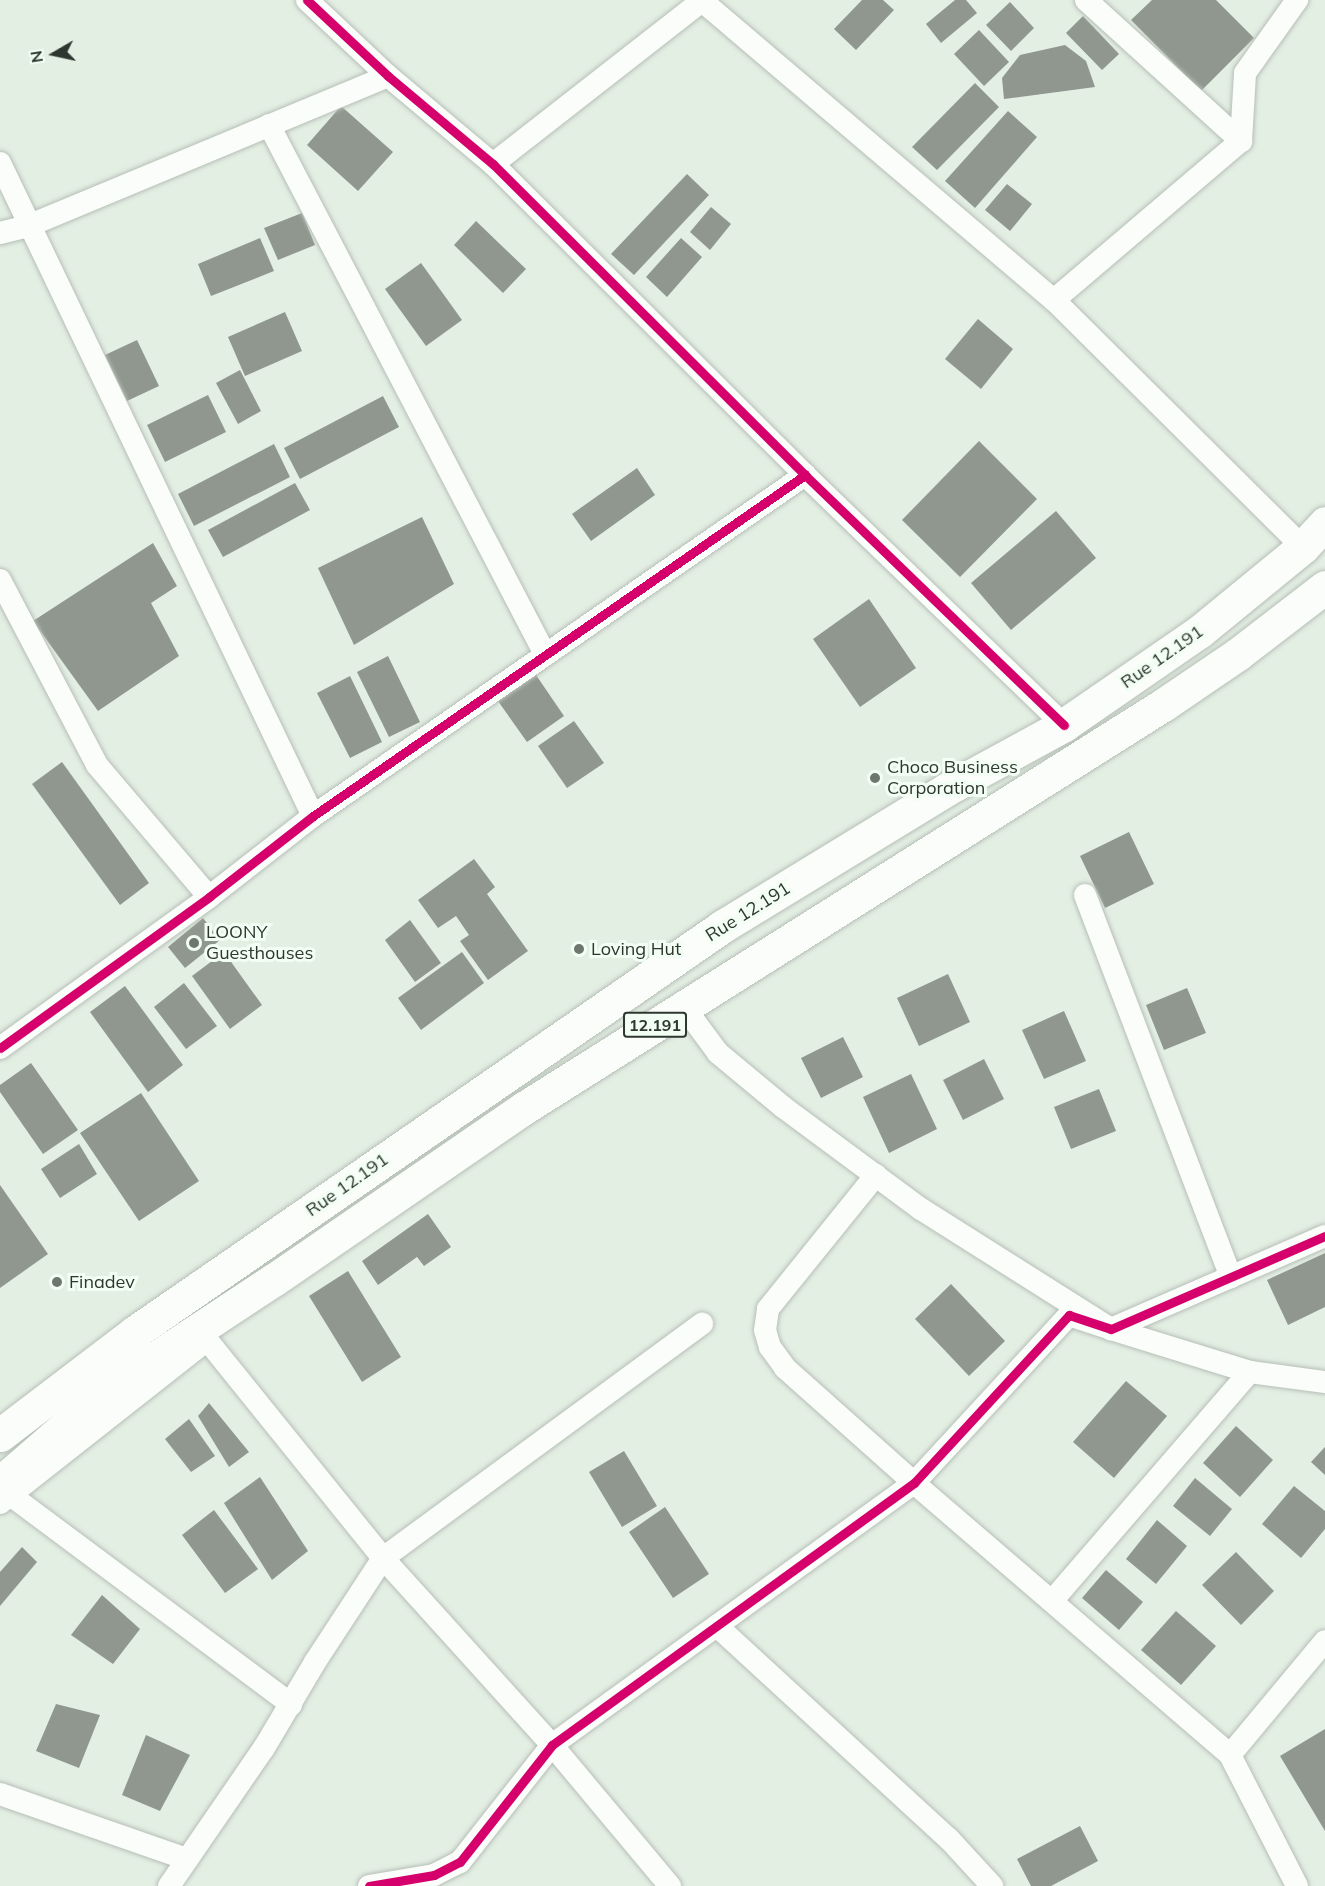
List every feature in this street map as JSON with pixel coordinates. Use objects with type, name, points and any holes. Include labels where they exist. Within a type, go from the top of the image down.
[{"type":"main road","name":"Rue 12.191","points":[[0,1435],[135,1332],[723,926],[956,784],[1064,725],[1199,632],[1302,547],[1325,523]]},
{"type":"main road","name":"Rue 12.191","points":[[3,1493],[82,1412],[152,1360],[275,1279],[524,1107],[1154,711],[1238,654],[1325,587]]},
{"type":"street","points":[[307,0],[388,76],[493,164],[805,476],[1064,725]]},
{"type":"street","points":[[493,164],[702,0],[1054,300],[1302,547]]},
{"type":"street","points":[[1086,0],[1241,141]]},
{"type":"street","points":[[1054,300],[1241,141],[1245,73],[1297,0]]},
{"type":"street","points":[[0,232],[28,226],[388,76]]},
{"type":"street","points":[[269,125],[545,654]]},
{"type":"street","points":[[0,163],[28,226],[313,816]]},
{"type":"street","points":[[0,1048],[209,897],[313,816],[805,476]]},
{"type":"street","points":[[0,580],[98,765],[209,897]]},
{"type":"street","points":[[1085,895],[1231,1277]]},
{"type":"street","points":[[684,1007],[718,1053],[783,1107],[921,1209],[1111,1329]]},
{"type":"street","points":[[876,1175],[768,1309],[765,1330],[770,1347],[785,1368],[914,1483],[1230,1755],[1297,1886]]},
{"type":"street","points":[[1111,1329],[1325,1236]]},
{"type":"street","points":[[275,1279],[207,1340],[3,1493],[291,1704]]},
{"type":"street","points":[[369,1886],[434,1875],[460,1862],[552,1745],[914,1483],[1069,1315],[1250,1372],[1325,1382]]},
{"type":"street","points":[[169,1886],[264,1749],[383,1558],[702,1324]]},
{"type":"street","points":[[207,1340],[383,1558],[552,1745],[670,1886]]},
{"type":"street","points":[[1052,1601],[1250,1372]]},
{"type":"street","points":[[717,1626],[949,1839],[992,1886]]},
{"type":"street","points":[[1230,1755],[1325,1641]]},
{"type":"street","points":[[0,1794],[187,1859]]},
{"type":"building","points":[[862,0],[883,0],[894,10],[856,50],[834,29]]},
{"type":"building","points":[[955,0],[966,0],[977,13],[941,43],[926,24]]},
{"type":"building","points":[[1152,0],[1216,0],[1254,38],[1201,91],[1131,20]]},
{"type":"building","points":[[1010,2],[1034,28],[1011,51],[986,25]]},
{"type":"building","points":[[1083,16],[1119,54],[1102,70],[1066,33]]},
{"type":"building","points":[[979,30],[1009,62],[984,86],[954,54]]},
{"type":"building","points":[[1065,45],[1086,61],[1095,87],[1004,99],[1002,78],[1020,55]]},
{"type":"building","points":[[975,83],[999,107],[937,170],[912,147]]},
{"type":"building","points":[[341,106],[393,152],[358,191],[307,145]]},
{"type":"building","points":[[1008,111],[1037,137],[975,208],[945,181]]},
{"type":"building","points":[[687,174],[709,195],[634,275],[611,254]]},
{"type":"building","points":[[1007,184],[1032,204],[1010,231],[985,210]]},
{"type":"building","points":[[711,207],[731,224],[710,250],[690,232]]},
{"type":"building","points":[[302,213],[315,245],[278,260],[264,228]]},
{"type":"building","points":[[476,221],[526,269],[503,293],[454,245]]},
{"type":"building","points":[[260,238],[274,271],[211,296],[198,264]]},
{"type":"building","points":[[681,238],[702,257],[667,297],[646,277]]},
{"type":"building","points":[[421,263],[462,320],[426,346],[385,289]]},
{"type":"building","points":[[285,312],[302,351],[245,376],[228,337]]},
{"type":"building","points":[[978,319],[1013,349],[981,389],[945,359]]},
{"type":"building","points":[[137,340],[159,386],[127,401],[105,355]]},
{"type":"building","points":[[240,370],[261,411],[238,424],[216,383]]},
{"type":"building","points":[[208,395],[226,432],[165,462],[147,425]]},
{"type":"building","points":[[383,396],[399,427],[300,479],[284,448]]},
{"type":"building","points":[[979,441],[1037,499],[960,577],[902,520]]},
{"type":"building","points":[[274,444],[290,477],[194,526],[178,494]]},
{"type":"building","points":[[637,468],[655,495],[591,541],[572,514]]},
{"type":"building","points":[[295,483],[310,510],[223,557],[208,530]]},
{"type":"building","points":[[1056,511],[1096,558],[1011,630],[971,583]]},
{"type":"building","points":[[422,517],[454,584],[354,645],[318,568]]},
{"type":"building","points":[[153,543],[177,586],[151,603],[179,656],[98,711],[33,621]]},
{"type":"building","points":[[869,599],[916,668],[860,707],[813,639]]},
{"type":"building","points":[[388,656],[420,722],[389,737],[357,672]]},
{"type":"building","points":[[536,675],[564,716],[527,742],[498,701]]},
{"type":"building","points":[[350,676],[382,742],[350,758],[317,693]]},
{"type":"building","points":[[574,721],[604,763],[567,788],[538,746]]},
{"type":"building","points":[[62,762],[149,883],[120,905],[32,784]]},
{"type":"building","points":[[1129,832],[1154,884],[1105,908],[1080,856]]},
{"type":"building","points":[[474,859],[495,887],[487,894],[528,951],[488,980],[460,941],[469,935],[456,916],[438,928],[418,900]]},
{"type":"building","name":"LOONY Guesthouses","points":[[203,918],[220,940],[185,968],[168,947]]},
{"type":"building","points":[[410,920],[441,963],[415,982],[385,940]]},
{"type":"building","points":[[224,952],[262,1005],[230,1029],[192,976]]},
{"type":"building","points":[[462,952],[484,983],[421,1030],[398,998]]},
{"type":"building","points":[[948,974],[970,1022],[919,1046],[897,998]]},
{"type":"building","points":[[184,983],[217,1026],[186,1049],[154,1007]]},
{"type":"building","points":[[125,986],[183,1065],[148,1092],[90,1012]]},
{"type":"building","points":[[1187,988],[1206,1033],[1164,1050],[1146,1005]]},
{"type":"building","points":[[1064,1011],[1086,1061],[1044,1079],[1022,1030]]},
{"type":"building","points":[[843,1037],[863,1077],[821,1098],[801,1058]]},
{"type":"building","points":[[984,1059],[1004,1099],[963,1120],[943,1080]]},
{"type":"building","points":[[31,1063],[78,1130],[43,1154],[0,1092],[0,1085]]},
{"type":"building","points":[[911,1074],[937,1129],[889,1153],[863,1097]]},
{"type":"building","points":[[1099,1089],[1116,1131],[1071,1149],[1054,1107]]},
{"type":"building","points":[[141,1093],[199,1181],[139,1221],[80,1133]]},
{"type":"building","points":[[79,1144],[97,1174],[60,1198],[41,1169]]},
{"type":"building","points":[[0,1185],[48,1254],[0,1288]]},
{"type":"building","points":[[428,1214],[451,1247],[424,1266],[417,1257],[378,1285],[362,1261]]},
{"type":"building","points":[[1325,1253],[1325,1307],[1288,1325],[1267,1280]]},
{"type":"building","points":[[348,1271],[401,1357],[362,1382],[309,1296]]},
{"type":"building","points":[[951,1284],[1005,1341],[969,1376],[915,1319]]},
{"type":"building","points":[[1126,1381],[1167,1416],[1114,1478],[1073,1442]]},
{"type":"building","points":[[209,1403],[249,1452],[229,1467],[198,1416]]},
{"type":"building","points":[[189,1419],[215,1456],[191,1472],[165,1439]]},
{"type":"building","points":[[1236,1426],[1273,1460],[1240,1497],[1203,1463]]},
{"type":"building","points":[[1325,1447],[1325,1475],[1311,1462]]},
{"type":"building","points":[[624,1451],[657,1506],[622,1527],[589,1472]]},
{"type":"building","points":[[260,1477],[308,1551],[272,1580],[224,1503]]},
{"type":"building","points":[[1195,1478],[1232,1509],[1210,1536],[1173,1506]]},
{"type":"building","points":[[1294,1486],[1325,1511],[1325,1529],[1301,1558],[1262,1524]]},
{"type":"building","points":[[665,1507],[709,1574],[673,1598],[629,1532]]},
{"type":"building","points":[[214,1510],[258,1569],[225,1593],[182,1535]]},
{"type":"building","points":[[1157,1520],[1187,1546],[1156,1584],[1126,1559]]},
{"type":"building","points":[[22,1547],[37,1562],[0,1606],[0,1572]]},
{"type":"building","points":[[1236,1552],[1274,1591],[1241,1625],[1202,1585]]},
{"type":"building","points":[[1106,1570],[1143,1602],[1119,1630],[1082,1598]]},
{"type":"building","points":[[102,1595],[140,1629],[113,1664],[71,1635]]},
{"type":"building","points":[[1176,1611],[1216,1646],[1181,1685],[1141,1650]]},
{"type":"building","points":[[56,1704],[100,1715],[79,1768],[36,1751]]},
{"type":"building","points":[[1325,1729],[1325,1831],[1280,1756]]},
{"type":"building","points":[[146,1735],[190,1755],[160,1811],[122,1795]]},
{"type":"building","points":[[1080,1826],[1098,1861],[1051,1886],[1031,1886],[1017,1859]]},
{"type":"cycle path","points":[[307,0],[388,76],[493,164],[805,475],[1064,725]]},
{"type":"cycle path","points":[[0,1048],[209,897],[313,816],[805,475]]},
{"type":"cycle path","points":[[369,1886],[434,1875],[460,1862],[552,1745],[914,1483],[1069,1315],[1111,1329],[1325,1236]]},
{"type":"place","name":"Choco Business Corporation","points":[[875,778]]},
{"type":"place","name":"LOONY Guesthouses","points":[[194,943]]},
{"type":"place","name":"Loving Hut","points":[[579,949]]},
{"type":"place","name":"Finadev","points":[[57,1282]]}]
